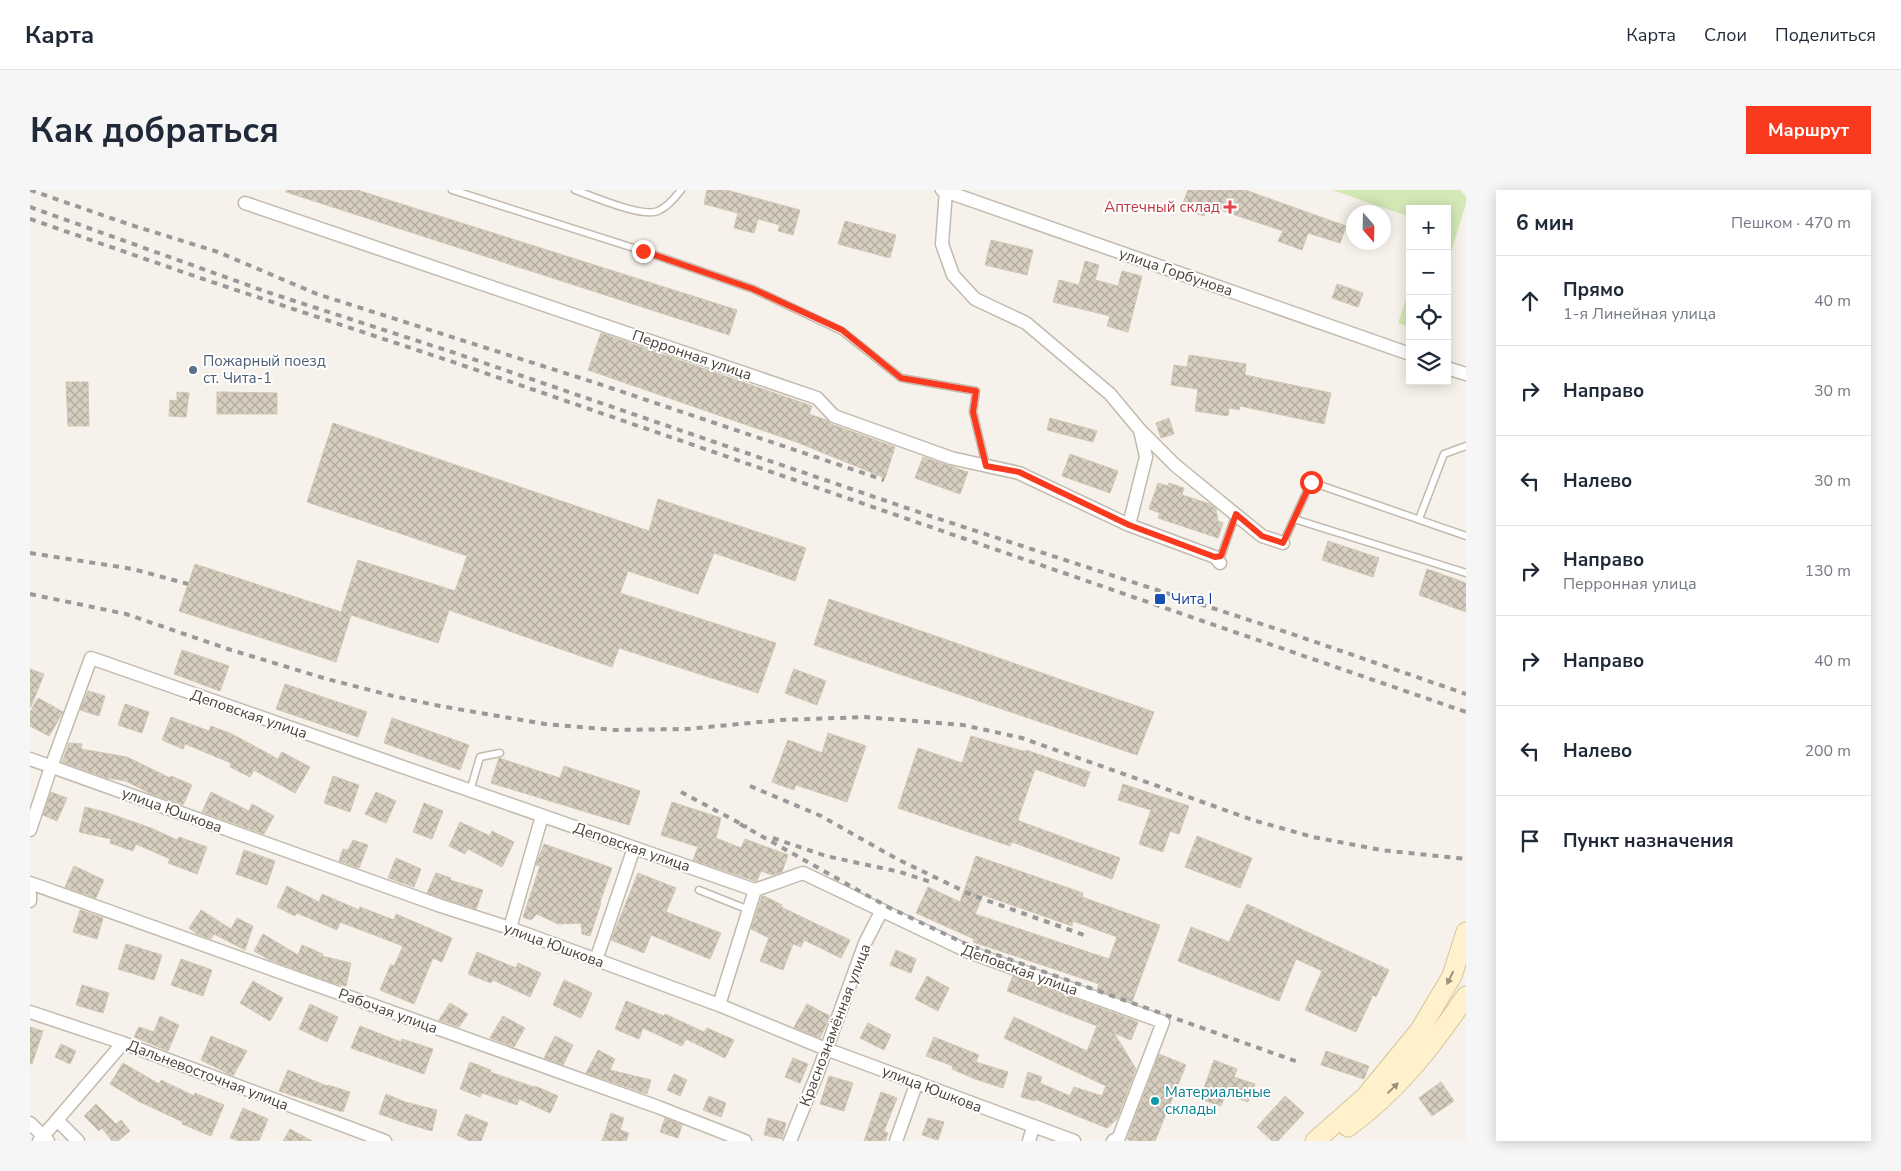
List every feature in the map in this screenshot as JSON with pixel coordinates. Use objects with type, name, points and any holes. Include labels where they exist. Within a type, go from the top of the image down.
[{"type":"main road","points":[[1315,1141],[1366,1096],[1420,1030],[1452,976],[1466,932]]},
{"type":"main road","points":[[1328,1141],[1370,1110],[1406,1076],[1441,1035],[1466,996]]},
{"type":"street","name":"улица Горбунова","points":[[944,191],[1406,353]]},
{"type":"street","points":[[944,191],[942,244],[954,275],[975,299],[1026,322],[1110,394],[1140,430],[1175,465],[1262,536],[1283,543]]},
{"type":"street","name":"Перронная улица","points":[[246,203],[817,398],[834,416],[951,458],[1019,472],[1129,525],[1217,560]]},
{"type":"street","points":[[1451,369],[1466,374]]},
{"type":"street","points":[[1129,525],[1146,458],[1140,430]]},
{"type":"street","name":"Деповская улица","points":[[51,767],[91,658],[755,890],[802,873],[969,952],[1163,1022],[1119,1137],[1113,1141]]},
{"type":"street","name":"улица Юшкова","points":[[30,759],[438,906],[510,928],[719,1005],[826,1049],[1074,1141]]},
{"type":"street","points":[[30,830],[51,767]]},
{"type":"street","points":[[510,928],[542,816]]},
{"type":"street","points":[[596,960],[634,848]]},
{"type":"street","name":"Рабочая улица","points":[[30,883],[639,1101],[745,1141]]},
{"type":"street","points":[[719,1005],[755,890]]},
{"type":"street","points":[[30,894],[30,901]]},
{"type":"street","name":"Краснознамённая улица","points":[[790,1141],[826,1049],[864,943],[882,910]]},
{"type":"street","name":"Дальневосточная улица","points":[[30,1012],[123,1043],[385,1141]]},
{"type":"street","points":[[30,1123],[43,1140],[57,1120],[123,1043]]},
{"type":"street","points":[[896,1141],[917,1082]]},
{"type":"street","points":[[57,1120],[78,1141]]},
{"type":"street","points":[[1029,1141],[1033,1127]]},
{"type":"lane","points":[[452,190],[643,251],[753,289],[842,330],[901,378],[976,391],[973,412],[986,466]]},
{"type":"lane","points":[[575,190],[626,209],[656,212],[672,201],[681,190]]},
{"type":"lane","points":[[1419,519],[1444,454],[1466,446]]},
{"type":"lane","points":[[1283,543],[1311,482],[1466,536]]},
{"type":"lane","points":[[1217,560],[1221,556],[1236,514]]},
{"type":"lane","points":[[1294,519],[1466,573]]},
{"type":"lane","points":[[470,791],[480,757],[500,753]]},
{"type":"lane","points":[[700,890],[749,910]]},
{"type":"green space","points":[[1332,190],[1460,190],[1466,197],[1466,203],[1451,253],[1451,205],[1406,205],[1406,216],[1391,210],[1391,205],[1375,205]]},
{"type":"green space","points":[[1406,300],[1406,326],[1398,323]]},
{"type":"building","points":[[286,190],[357,190],[737,310],[729,335],[286,192]]},
{"type":"building","points":[[707,190],[726,190],[800,210],[793,235],[778,231],[780,225],[758,219],[754,233],[734,228],[738,213],[704,204]]},
{"type":"building","points":[[1188,190],[1245,190],[1346,226],[1340,243],[1308,233],[1302,250],[1278,241],[1283,231],[1208,206],[1204,216],[1181,208]]},
{"type":"building","points":[[845,221],[896,235],[890,258],[838,244]]},
{"type":"building","points":[[991,240],[1033,250],[1027,275],[985,265]]},
{"type":"building","points":[[1085,261],[1099,265],[1095,280],[1118,286],[1122,271],[1142,276],[1128,332],[1107,326],[1110,316],[1053,302],[1059,280],[1079,285]]},
{"type":"building","points":[[1337,284],[1363,293],[1358,307],[1332,298]]},
{"type":"building","points":[[601,333],[812,406],[809,414],[895,447],[885,478],[799,443],[588,370]]},
{"type":"building","points":[[1189,355],[1246,364],[1245,375],[1331,393],[1324,424],[1240,406],[1239,410],[1229,408],[1228,416],[1195,411],[1198,389],[1171,385],[1174,365],[1187,367]]},
{"type":"building","points":[[66,382],[88,382],[89,426],[68,426]]},
{"type":"building","points":[[177,392],[189,393],[186,417],[169,416],[170,400],[177,401]]},
{"type":"building","points":[[217,392],[277,393],[277,414],[217,414]]},
{"type":"building","points":[[1050,418],[1097,431],[1093,442],[1047,430]]},
{"type":"building","points":[[1169,418],[1174,434],[1161,438],[1156,423]]},
{"type":"building","points":[[333,423],[649,531],[658,499],[806,548],[795,581],[714,553],[698,594],[628,571],[620,593],[776,643],[758,693],[619,648],[612,667],[449,610],[438,643],[351,615],[336,662],[179,611],[195,564],[341,612],[358,560],[455,591],[467,556],[307,502]]},
{"type":"building","points":[[1070,454],[1118,471],[1110,493],[1062,476]]},
{"type":"building","points":[[923,457],[968,472],[960,494],[915,478]]},
{"type":"building","points":[[1158,483],[1168,486],[1169,483],[1184,488],[1182,495],[1210,504],[1216,509],[1218,521],[1223,523],[1218,538],[1158,518],[1160,513],[1149,509]]},
{"type":"building","points":[[1328,541],[1379,558],[1373,577],[1322,560]]},
{"type":"building","points":[[1427,569],[1466,583],[1466,612],[1419,595]]},
{"type":"building","points":[[829,599],[1154,712],[1137,755],[814,645]]},
{"type":"building","points":[[182,650],[229,666],[220,691],[174,674]]},
{"type":"building","points":[[30,669],[44,674],[31,707],[30,707]]},
{"type":"building","points":[[794,669],[826,681],[817,705],[785,693]]},
{"type":"building","points":[[285,684],[367,712],[358,737],[276,709]]},
{"type":"building","points":[[88,691],[105,696],[99,716],[80,710]]},
{"type":"building","points":[[38,698],[63,712],[49,736],[30,726],[30,712]]},
{"type":"building","points":[[125,704],[149,712],[142,733],[118,725]]},
{"type":"building","points":[[171,717],[209,731],[211,726],[232,734],[278,759],[282,752],[310,767],[295,793],[254,770],[250,777],[230,767],[231,763],[185,744],[183,749],[162,740]]},
{"type":"building","points":[[392,718],[469,745],[460,770],[384,743]]},
{"type":"building","points":[[828,733],[866,746],[847,802],[796,785],[794,790],[772,782],[788,740],[822,753]]},
{"type":"building","points":[[971,736],[1026,752],[1026,750],[1090,772],[1085,787],[1035,769],[1018,819],[1019,821],[1120,858],[1112,879],[1012,842],[1010,846],[898,808],[918,748],[962,763]]},
{"type":"building","points":[[69,743],[82,744],[81,749],[127,757],[170,778],[171,776],[192,785],[183,805],[151,794],[126,781],[107,778],[62,762]]},
{"type":"building","points":[[499,758],[560,778],[564,766],[640,791],[629,825],[491,783]]},
{"type":"building","points":[[333,776],[359,785],[350,812],[324,803]]},
{"type":"building","points":[[1123,784],[1189,806],[1179,834],[1170,831],[1163,852],[1139,844],[1151,810],[1118,800]]},
{"type":"building","points":[[51,792],[67,798],[57,821],[43,815]]},
{"type":"building","points":[[211,792],[249,811],[252,804],[274,816],[264,834],[202,812]]},
{"type":"building","points":[[376,792],[396,801],[386,823],[365,814]]},
{"type":"building","points":[[672,802],[721,818],[716,838],[741,848],[745,839],[788,855],[782,872],[772,875],[761,871],[757,881],[755,881],[693,860],[698,847],[661,835]]},
{"type":"building","points":[[424,803],[443,811],[432,839],[413,832]]},
{"type":"building","points":[[85,807],[151,828],[177,840],[179,837],[207,847],[197,874],[168,863],[170,859],[136,844],[133,851],[110,843],[111,839],[79,832]]},
{"type":"building","points":[[460,822],[490,836],[492,831],[514,842],[502,867],[468,849],[465,854],[449,846]]},
{"type":"building","points":[[1197,836],[1252,858],[1240,888],[1185,867]]},
{"type":"building","points":[[353,840],[368,845],[359,868],[339,861],[343,849],[348,850]]},
{"type":"building","points":[[544,844],[612,868],[590,936],[582,934],[581,923],[558,924],[537,914],[531,920],[523,917],[540,866],[536,865]]},
{"type":"building","points":[[244,850],[275,861],[267,885],[236,874]]},
{"type":"building","points":[[976,856],[1083,893],[1082,897],[1160,925],[1132,1002],[1097,990],[1099,984],[973,942],[974,939],[916,913],[928,887],[960,902]],"holes":[[[983,895],[1072,926],[1073,921],[1117,937],[1109,959],[975,914]]]},
{"type":"building","points":[[396,858],[421,869],[414,887],[388,878]]},
{"type":"building","points":[[74,866],[104,880],[96,898],[65,887]]},
{"type":"building","points":[[436,873],[451,878],[450,880],[483,890],[476,909],[427,893]]},
{"type":"building","points":[[638,873],[676,888],[666,912],[721,933],[710,959],[651,935],[644,953],[611,940]]},
{"type":"building","points":[[287,886],[319,902],[322,894],[359,910],[360,907],[394,920],[396,914],[452,938],[442,962],[433,958],[414,1004],[380,990],[391,964],[394,966],[403,946],[340,922],[337,930],[297,913],[295,916],[277,907]]},
{"type":"building","points":[[762,896],[850,940],[841,958],[804,940],[801,947],[793,944],[783,970],[760,961],[769,938],[751,929]]},
{"type":"building","points":[[1247,904],[1389,970],[1376,997],[1373,995],[1356,1032],[1305,1010],[1322,971],[1296,959],[1279,1001],[1178,961],[1191,927],[1229,942]]},
{"type":"building","points":[[80,910],[103,918],[97,939],[73,932]]},
{"type":"building","points":[[201,910],[231,929],[237,918],[253,926],[245,950],[214,934],[211,939],[197,934],[189,928]]},
{"type":"building","points":[[263,934],[298,955],[302,945],[323,954],[322,956],[351,963],[346,986],[270,960],[254,951]]},
{"type":"building","points":[[126,944],[162,955],[154,980],[118,969]]},
{"type":"building","points":[[896,950],[916,959],[911,973],[890,965]]},
{"type":"building","points":[[477,952],[516,968],[518,963],[541,973],[530,997],[493,980],[491,983],[468,974]]},
{"type":"building","points":[[181,959],[212,970],[203,996],[171,985]]},
{"type":"building","points":[[927,976],[949,988],[938,1011],[915,999]]},
{"type":"building","points":[[1013,976],[1138,1022],[1131,1040],[1114,1033],[1136,1069],[1117,1119],[1107,1128],[1035,1099],[1035,1101],[1021,1097],[1028,1072],[1042,1077],[1040,1083],[1070,1096],[1074,1087],[1102,1096],[1106,1086],[1004,1038],[1014,1017],[1087,1051],[1097,1026],[1007,991]]},
{"type":"building","points":[[564,980],[592,993],[581,1018],[553,1005]]},
{"type":"building","points":[[253,981],[283,998],[270,1021],[240,1003]]},
{"type":"building","points":[[82,985],[109,993],[103,1013],[76,1005]]},
{"type":"building","points":[[626,1001],[664,1016],[665,1014],[704,1032],[707,1028],[734,1040],[725,1058],[686,1039],[682,1046],[643,1028],[639,1039],[615,1029]]},
{"type":"building","points":[[450,1003],[468,1014],[459,1027],[439,1020]]},
{"type":"building","points":[[310,1004],[338,1017],[327,1042],[299,1029]]},
{"type":"building","points":[[807,1004],[830,1016],[820,1038],[794,1027]]},
{"type":"building","points":[[160,1016],[179,1025],[168,1051],[134,1037],[139,1027],[154,1032]]},
{"type":"building","points":[[503,1016],[525,1028],[514,1047],[490,1038]]},
{"type":"building","points":[[868,1023],[891,1035],[884,1050],[860,1038]]},
{"type":"building","points":[[360,1026],[401,1042],[402,1039],[433,1049],[424,1074],[351,1048]]},
{"type":"building","points":[[30,1027],[43,1031],[32,1064],[30,1063]]},
{"type":"building","points":[[211,1036],[247,1051],[233,1076],[201,1060]]},
{"type":"building","points":[[555,1036],[573,1045],[563,1065],[544,1058]]},
{"type":"building","points":[[934,1037],[979,1055],[976,1062],[1008,1072],[1003,1088],[975,1079],[952,1069],[953,1066],[926,1056]]},
{"type":"building","points":[[61,1044],[76,1051],[70,1064],[55,1057]]},
{"type":"building","points":[[598,1050],[615,1059],[610,1070],[651,1080],[647,1094],[586,1073]]},
{"type":"building","points":[[1326,1051],[1369,1066],[1364,1079],[1321,1065]]},
{"type":"building","name":"Материальные склады","points":[[1159,1054],[1186,1065],[1155,1141],[1131,1141],[1127,1139]]},
{"type":"building","points":[[793,1058],[808,1064],[800,1083],[785,1077]]},
{"type":"building","points":[[1214,1060],[1237,1069],[1234,1077],[1255,1084],[1248,1102],[1226,1094],[1221,1106],[1200,1099]]},
{"type":"building","points":[[470,1062],[491,1070],[490,1072],[535,1086],[558,1096],[550,1113],[519,1099],[517,1105],[482,1093],[480,1097],[460,1089]]},
{"type":"building","points":[[123,1063],[159,1084],[161,1080],[194,1096],[195,1093],[224,1105],[211,1136],[182,1124],[183,1122],[138,1101],[110,1084]]},
{"type":"building","points":[[288,1070],[327,1086],[350,1092],[343,1112],[279,1091]]},
{"type":"building","points":[[674,1074],[687,1080],[680,1096],[667,1090]]},
{"type":"building","points":[[829,1076],[853,1083],[844,1111],[820,1104]]},
{"type":"building","points":[[1441,1082],[1454,1101],[1432,1116],[1419,1098]]},
{"type":"building","points":[[881,1092],[897,1098],[884,1131],[888,1133],[885,1141],[864,1141]]},
{"type":"building","points":[[386,1094],[405,1102],[437,1110],[432,1131],[379,1114]]},
{"type":"building","points":[[709,1096],[726,1103],[721,1117],[703,1110]]},
{"type":"building","points":[[1285,1096],[1304,1113],[1278,1141],[1272,1141],[1257,1127]]},
{"type":"building","points":[[96,1104],[116,1124],[121,1120],[130,1131],[118,1141],[112,1141],[102,1128],[99,1131],[84,1116]]},
{"type":"building","points":[[243,1108],[268,1119],[259,1141],[239,1141],[230,1138]]},
{"type":"building","points":[[611,1113],[624,1118],[620,1130],[629,1133],[626,1141],[602,1141]]},
{"type":"building","points":[[466,1114],[488,1123],[481,1141],[470,1141],[457,1135]]},
{"type":"building","points":[[665,1118],[682,1125],[678,1138],[660,1132]]},
{"type":"building","points":[[768,1118],[786,1123],[782,1139],[764,1135]]},
{"type":"building","points":[[928,1118],[944,1122],[938,1140],[922,1135]]},
{"type":"building","points":[[290,1129],[312,1141],[283,1141]]},
{"type":"railway","points":[[30,190],[128,224],[218,252],[317,294],[596,383],[884,480]]},
{"type":"railway","points":[[30,207],[267,292],[461,355],[930,516],[1289,633],[1466,694]]},
{"type":"railway","points":[[30,219],[459,364],[1466,712]]},
{"type":"railway","points":[[30,553],[133,569],[188,584]]},
{"type":"railway","points":[[30,594],[126,614],[231,650],[327,679],[393,696],[545,724],[615,730],[687,729],[781,720],[865,717],[963,725],[1022,738],[1256,821],[1313,837],[1381,850],[1466,859]]},
{"type":"railway","points":[[750,786],[821,816],[897,859],[974,896],[1087,936]]},
{"type":"railway","points":[[681,792],[747,827]]},
{"type":"railway","points":[[740,824],[888,907],[966,944],[1298,1062]]},
{"type":"railway","points":[[773,838],[826,856],[900,872],[931,882]]},
{"type":"place","name":"Аптечный склад","points":[[1230,207]]},
{"type":"place","name":"Пожарный поезд ст. Чита-1","points":[[193,370]]},
{"type":"place","name":"Чита I","points":[[1160,599]]},
{"type":"place","name":"Материальные склады","points":[[1155,1101]]},
{"type":"route","points":[[643,251],[753,289],[842,330],[901,378],[976,391],[973,412],[986,466],[1019,472],[1129,525],[1215,557],[1221,556],[1236,514],[1262,536],[1283,543],[1311,482]]}]
